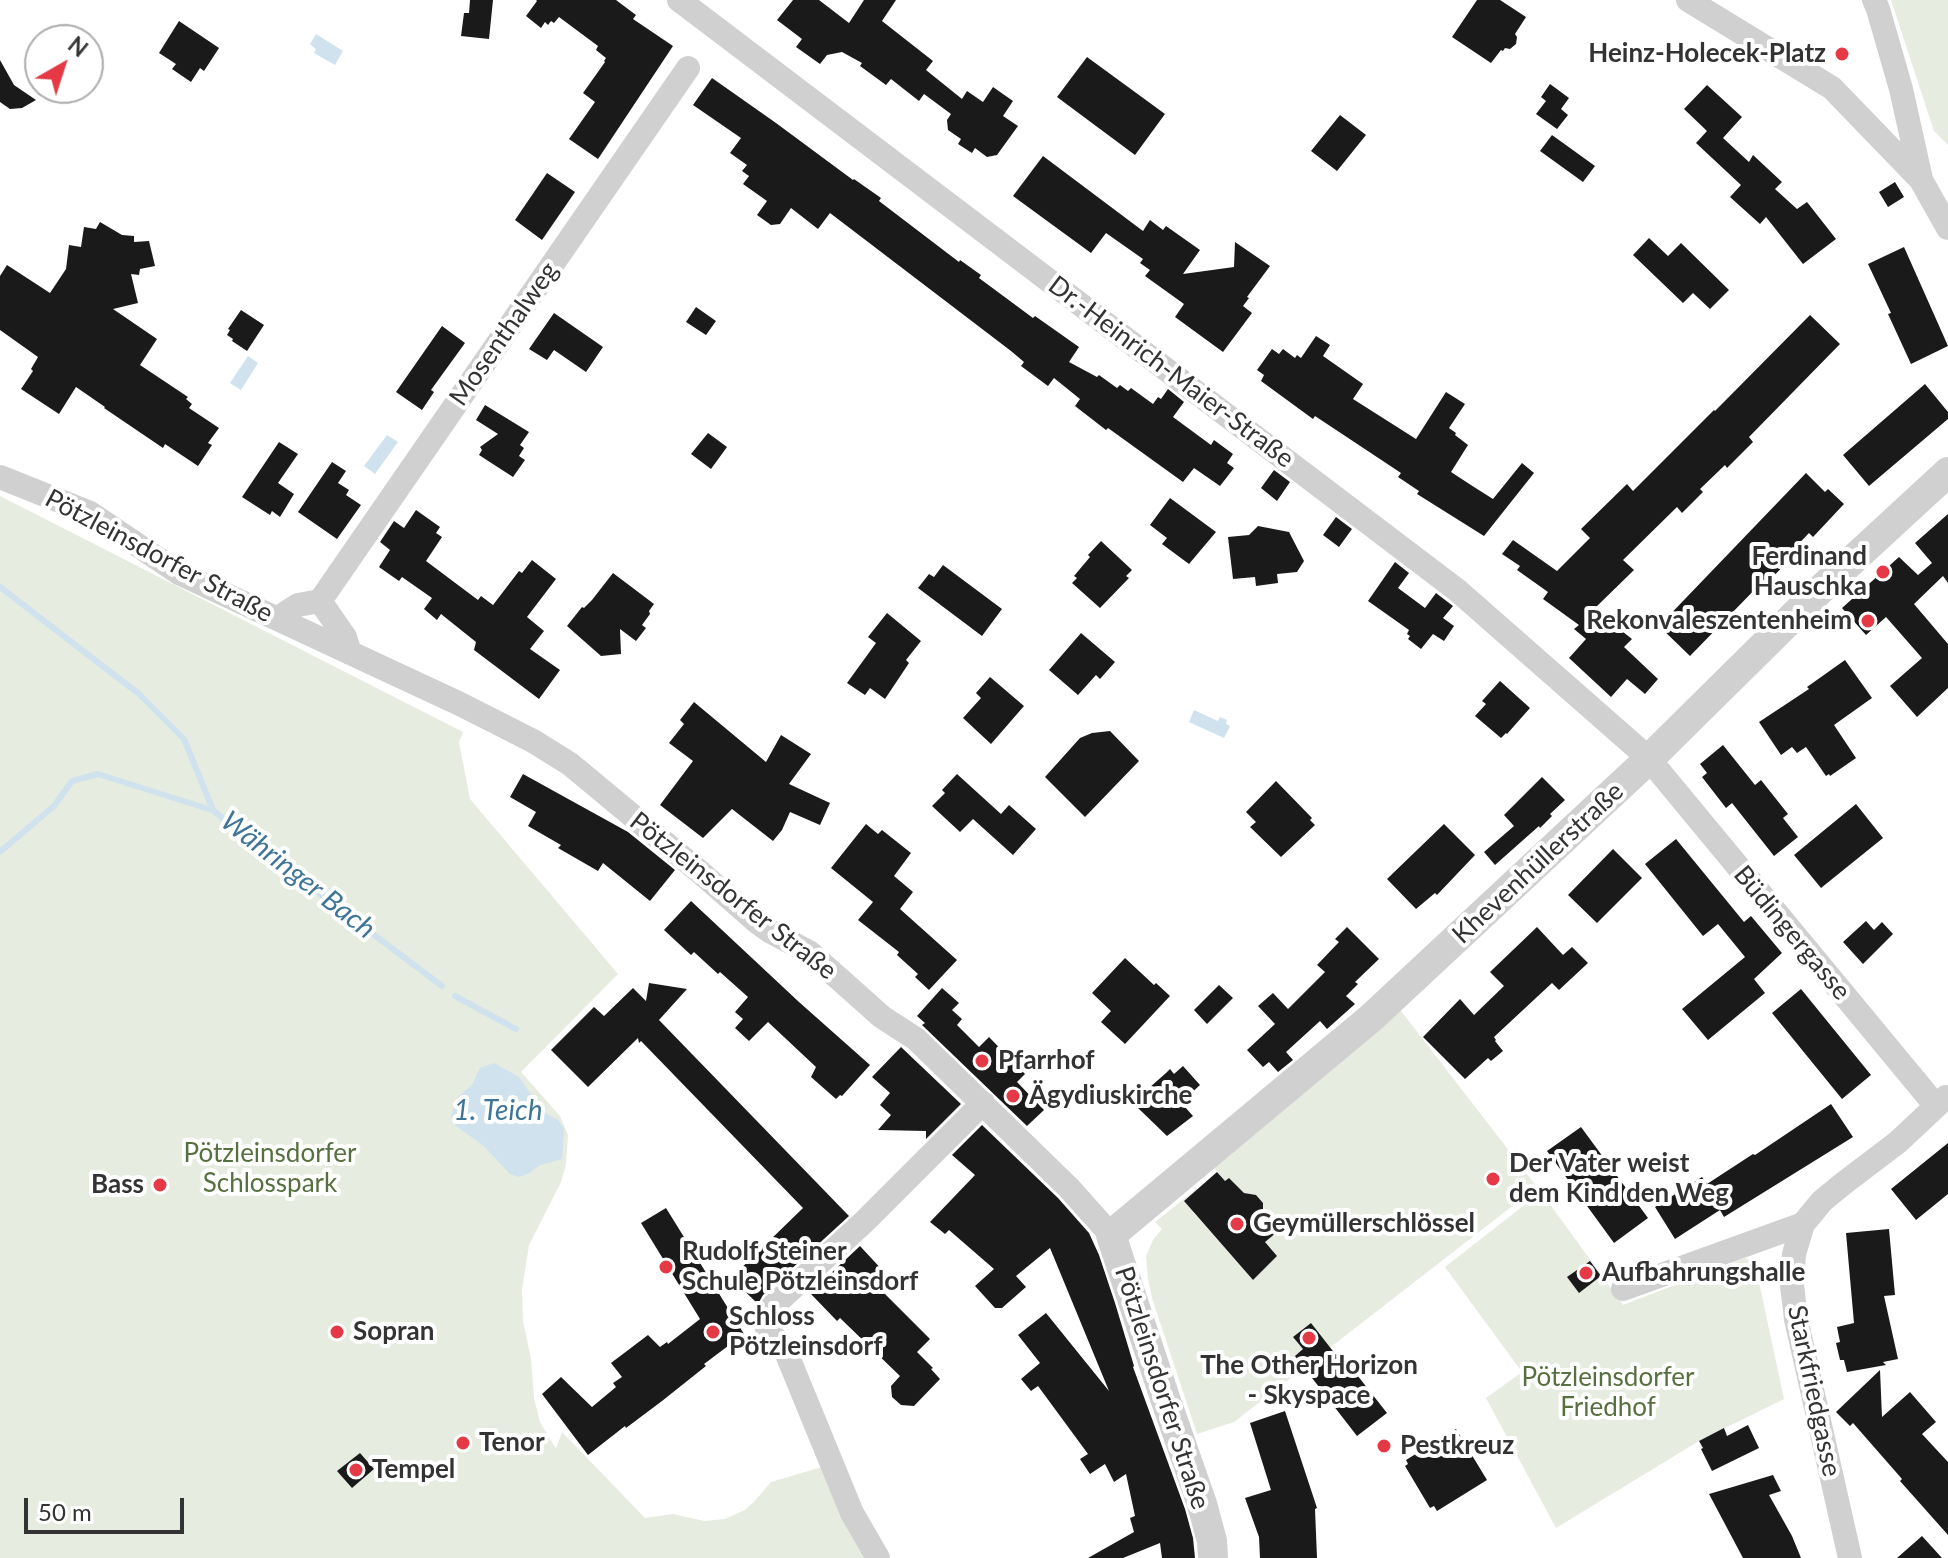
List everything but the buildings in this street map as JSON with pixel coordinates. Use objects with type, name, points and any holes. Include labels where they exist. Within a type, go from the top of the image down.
[{"type":"street","name":"Dr.-Heinrich-Maier-Straße","points":[[679,0],[1457,590],[1649,759]]},
{"type":"street","points":[[1688,0],[1832,88],[1921,180],[1948,228]]},
{"type":"street","points":[[1874,0],[1901,89],[1921,180]]},
{"type":"street","name":"Mosenthalweg","points":[[320,601],[688,68]]},
{"type":"street","name":"Khevenhüllerstraße","points":[[1111,1235],[1371,1018],[1649,759],[1819,591],[1948,472]]},
{"type":"street","name":"Pötzleinsdorfer Straße","points":[[0,477],[90,513],[179,573],[533,741],[570,764],[757,922],[809,952],[882,1017],[916,1039],[1069,1188],[1111,1235],[1202,1504],[1212,1541],[1213,1558]]},
{"type":"street","points":[[278,618],[298,605],[320,601],[345,637],[350,653]]},
{"type":"street","name":"Büdingergasse","points":[[1649,759],[1942,1100]]},
{"type":"street","name":"Starkfriedgasse","points":[[1850,1558],[1796,1319],[1792,1285],[1794,1254],[1803,1224],[1822,1201],[1898,1142],[1942,1100]]},
{"type":"street","points":[[878,1558],[852,1513],[786,1352],[767,1329],[773,1306],[865,1221],[983,1103]]},
{"type":"street","name":"Starkfriedgasse","points":[[1623,1289],[1803,1224]]},
{"type":"green space","points":[[1891,0],[1948,0],[1948,145],[1934,131]]},
{"type":"green space","name":"Pötzleinsdorfer Schlosspark","points":[[0,496],[463,732],[459,742],[470,799],[618,974],[521,1072],[560,1116],[568,1135],[561,1182],[529,1245],[522,1289],[523,1321],[540,1422],[556,1449],[562,1432],[645,1518],[673,1514],[704,1521],[725,1519],[745,1510],[771,1482],[822,1467],[870,1558],[0,1558]]},
{"type":"green space","points":[[1398,1007],[1537,1187],[1234,1422],[1197,1434],[1148,1279],[1146,1256],[1162,1229],[1155,1222],[1195,1187],[1197,1189],[1185,1200],[1186,1204],[1195,1208],[1193,1212],[1253,1280],[1277,1256],[1265,1242],[1263,1216],[1229,1178],[1225,1181],[1214,1168]]},
{"type":"green space","name":"Pötzleinsdorfer Friedhof","points":[[1541,1192],[1623,1305],[1745,1258],[1752,1261],[1784,1399],[1699,1441],[1556,1528],[1486,1398],[1522,1372],[1445,1267]]},
{"type":"water","points":[[316,34],[343,51],[335,65],[314,53],[316,49],[310,44]]},
{"type":"water","points":[[248,356],[258,363],[241,390],[230,383]]},
{"type":"water","points":[[387,435],[398,442],[375,474],[364,466]]},
{"type":"water","points":[[1194,710],[1218,721],[1220,717],[1227,720],[1226,724],[1230,726],[1224,738],[1189,722]]},
{"type":"water","name":"1. Teich","points":[[494,1063],[519,1077],[543,1112],[558,1120],[564,1129],[562,1159],[538,1166],[519,1177],[510,1174],[484,1146],[456,1126],[451,1116],[458,1097],[472,1085],[480,1068]]},
{"type":"waterway","name":"Währinger Bach","points":[[0,587],[139,694],[184,739],[213,810],[442,986]]},
{"type":"waterway","points":[[0,852],[54,806],[72,781],[98,774],[212,810]]},
{"type":"waterway","name":"Währinger Bach","points":[[455,996],[516,1029]]},
{"type":"place","name":"Heinz-Holecek-Platz","points":[[1842,54]]},
{"type":"place","name":"Ferdinand Hauschka","points":[[1883,572]]},
{"type":"place","name":"Rekonvaleszentenheim","points":[[1868,621]]},
{"type":"place","name":"Pfarrhof","points":[[982,1061]]},
{"type":"place","name":"Ägydiuskirche","points":[[1013,1096]]},
{"type":"place","name":"Der Vater weist dem Kind den Weg","points":[[1493,1179]]},
{"type":"place","name":"Bass","points":[[160,1185]]},
{"type":"place","name":"Geymüllerschlössel","points":[[1237,1224]]},
{"type":"place","name":"Rudolf Steiner Schule Pötzleinsdorf","points":[[666,1267]]},
{"type":"place","name":"Aufbahrungshalle","points":[[1586,1273]]},
{"type":"place","name":"Sopran","points":[[337,1332]]},
{"type":"place","name":"Schloss Pötzleinsdorf","points":[[713,1332]]},
{"type":"place","name":"The Other Horizon - Skyspace","points":[[1309,1338]]},
{"type":"place","name":"Tenor","points":[[463,1443]]},
{"type":"place","name":"Pestkreuz","points":[[1384,1446]]},
{"type":"place","name":"Tempel","points":[[356,1470]]}]
